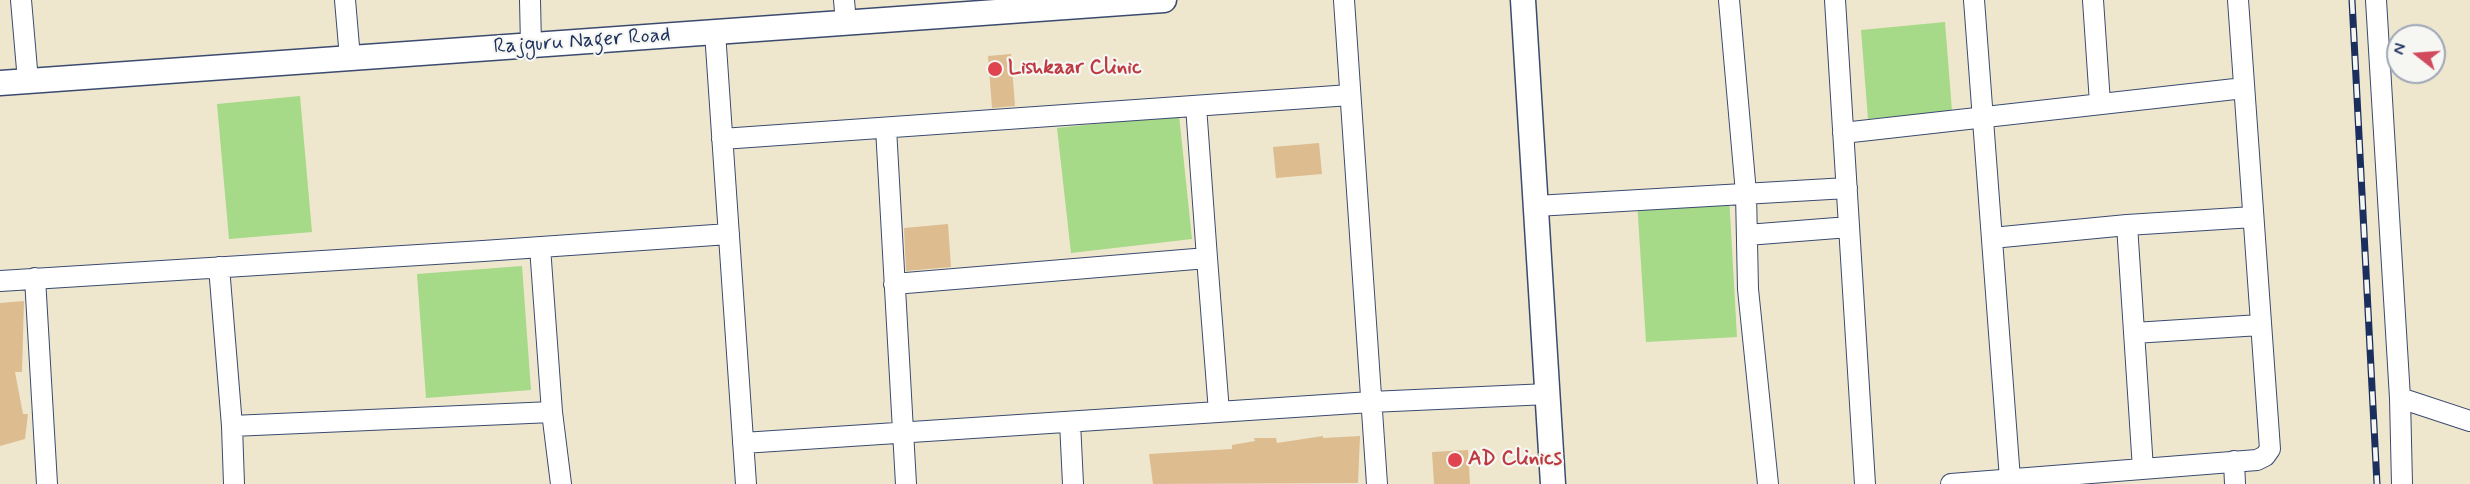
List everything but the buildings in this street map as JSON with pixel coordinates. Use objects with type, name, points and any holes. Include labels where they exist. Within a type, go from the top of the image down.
[{"type":"street","points":[[21,0],[28,81]]},
{"type":"street","points":[[345,0],[350,58]]},
{"type":"street","points":[[530,0],[531,45]]},
{"type":"street","name":"Rajguru Nager Road","points":[[0,83],[715,32],[845,11],[1164,0]]},
{"type":"street","points":[[1344,0],[1377,484]]},
{"type":"street","points":[[1523,0],[1553,484]]},
{"type":"street","points":[[1729,0],[1746,193],[1748,290],[1768,484]]},
{"type":"street","points":[[1835,0],[1865,484]]},
{"type":"street","points":[[1974,0],[2010,479]]},
{"type":"street","points":[[2093,0],[2100,104]]},
{"type":"street","points":[[1951,484],[2257,460],[2265,456],[2270,449],[2238,0]]},
{"type":"street","points":[[2376,0],[2400,398],[2402,484]]},
{"type":"street","points":[[715,32],[746,484]]},
{"type":"street","points":[[1843,133],[2244,88]]},
{"type":"street","points":[[722,139],[1350,95]]},
{"type":"street","points":[[1196,106],[1218,412]]},
{"type":"street","points":[[886,128],[906,484]]},
{"type":"street","points":[[1536,206],[1847,188]]},
{"type":"street","points":[[1992,238],[2127,225],[2253,217]]},
{"type":"street","points":[[2127,225],[2143,469]]},
{"type":"street","points":[[1747,235],[1849,227]]},
{"type":"street","points":[[0,280],[729,234]]},
{"type":"street","points":[[540,247],[552,412],[561,484]]},
{"type":"street","points":[[894,284],[1207,258]]},
{"type":"street","points":[[219,267],[232,426],[234,484]]},
{"type":"street","points":[[35,278],[47,484]]},
{"type":"street","points":[[2134,333],[2260,325]]},
{"type":"street","points":[[743,443],[1371,402],[1548,394]]},
{"type":"street","points":[[2400,398],[2470,421]]},
{"type":"street","points":[[232,426],[552,412]]},
{"type":"street","points":[[1070,422],[1073,484]]},
{"type":"street","points":[[2234,462],[2235,484]]},
{"type":"green space","points":[[1945,22],[1952,111],[1868,119],[1861,30]]},
{"type":"green space","points":[[300,96],[312,232],[229,239],[217,104]]},
{"type":"green space","points":[[1179,115],[1192,239],[1071,253],[1057,128]]},
{"type":"green space","points":[[1729,195],[1737,337],[1646,342],[1637,201]]},
{"type":"green space","points":[[522,266],[531,390],[426,398],[417,274]]},
{"type":"railway","points":[[2352,0],[2377,484]]},
{"type":"place","name":"Lishkaar Clinic","points":[[995,69]]},
{"type":"place","name":"AD Clinics","points":[[1455,460]]}]
